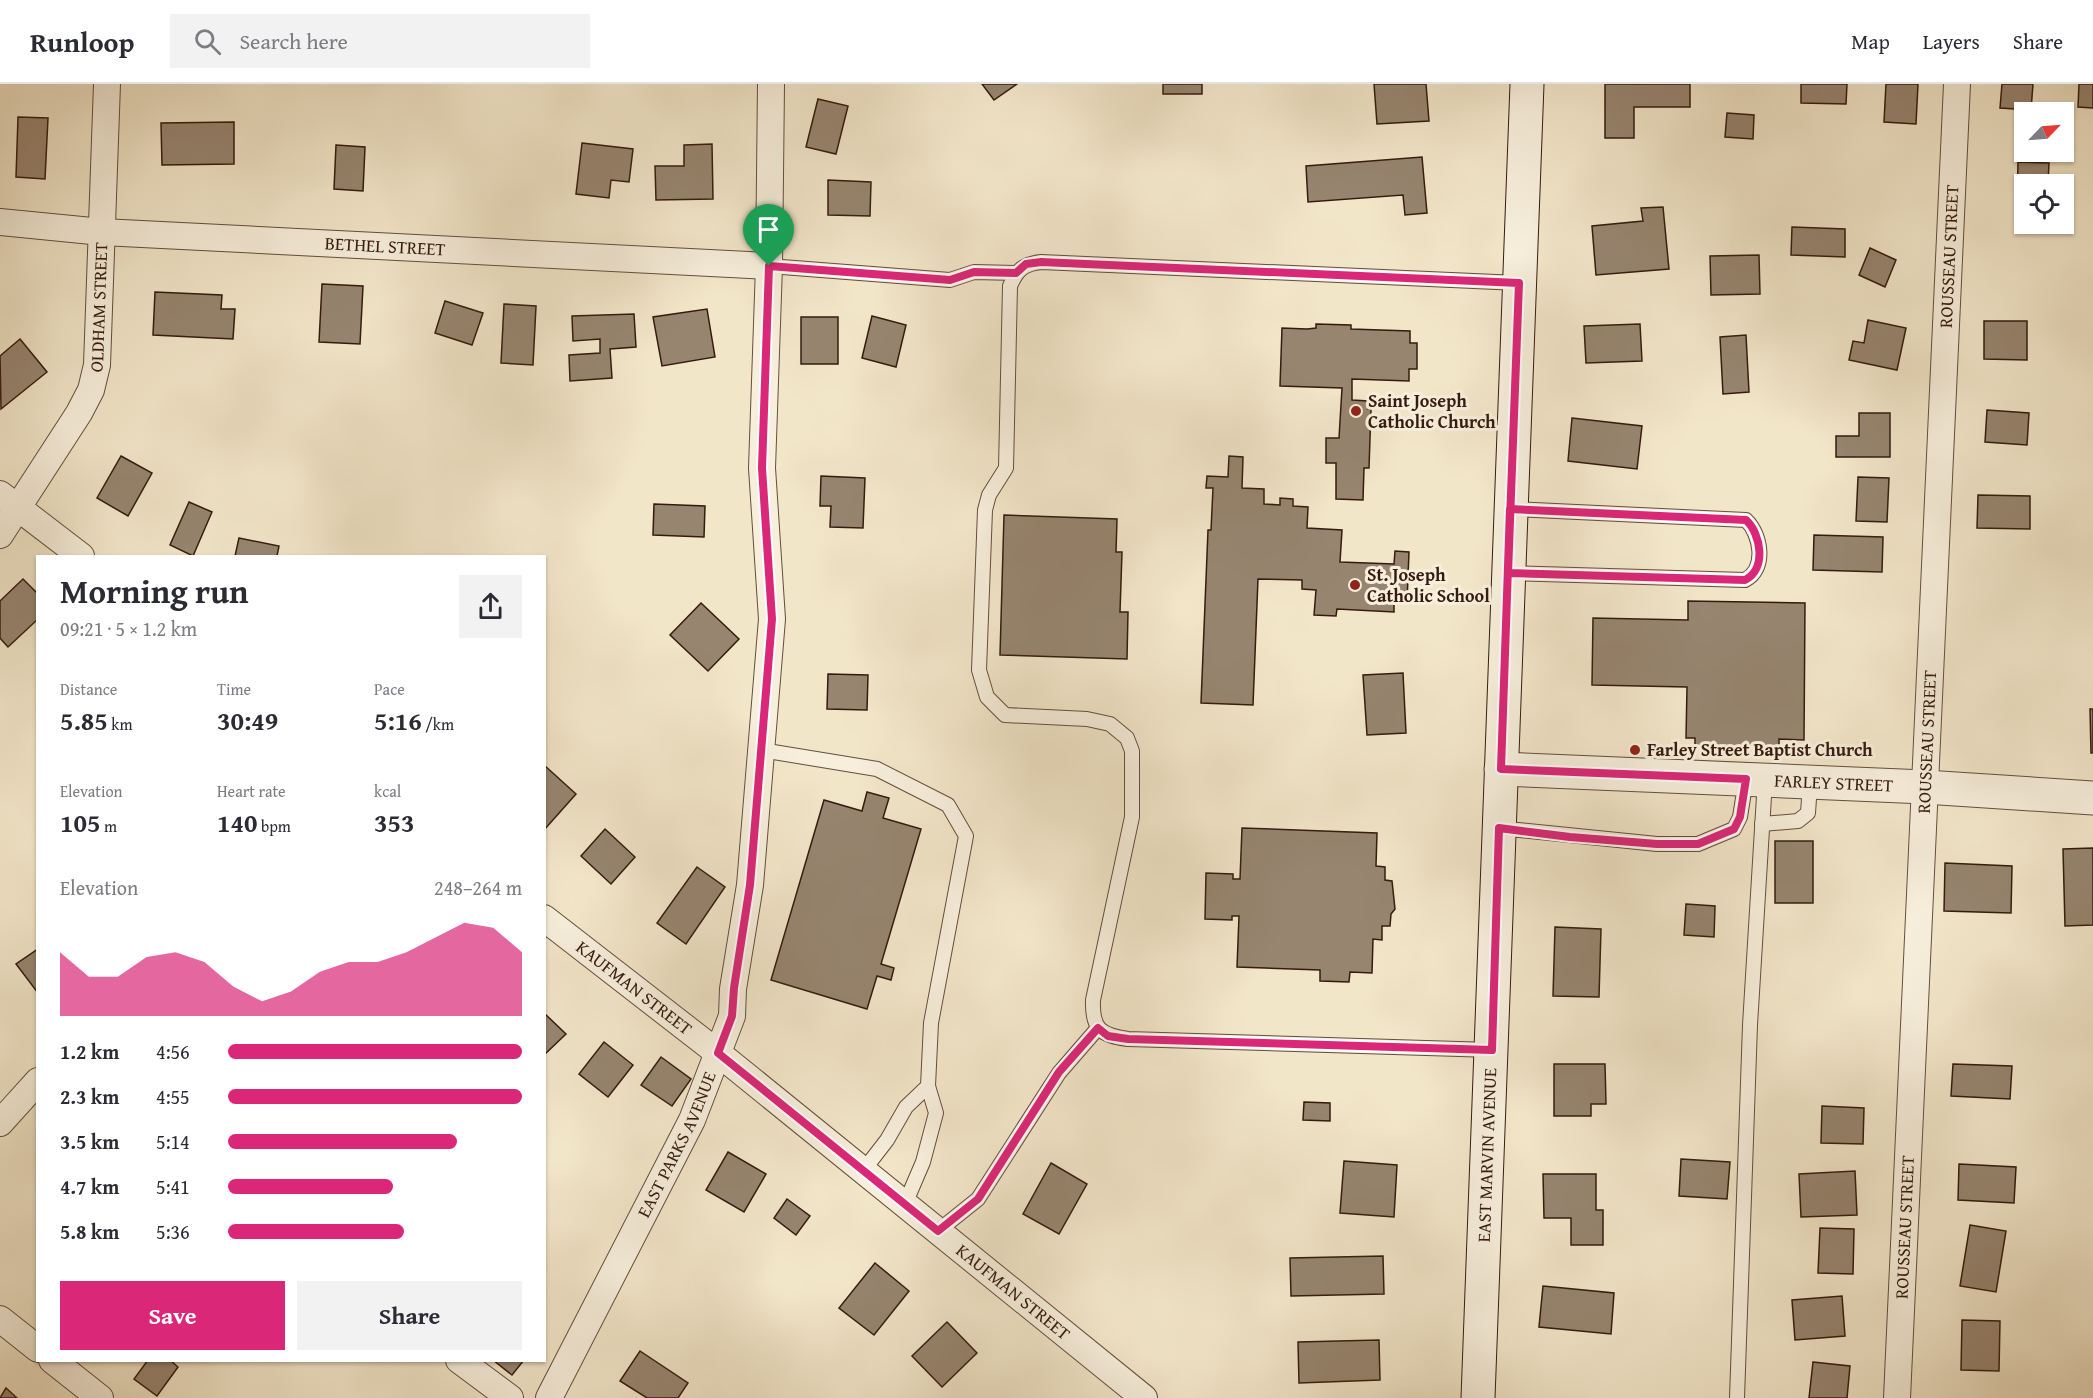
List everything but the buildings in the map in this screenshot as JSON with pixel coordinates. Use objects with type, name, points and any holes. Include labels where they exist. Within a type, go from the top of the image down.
[{"type":"main road","name":"EAST MARVIN AVENUE","points":[[1478,1398],[1527,84]]},
{"type":"main road","name":"FARLEY STREET","points":[[1501,769],[1810,784],[1925,786],[2093,798]]},
{"type":"street","name":"OLDHAM STREET","points":[[0,535],[9,501],[79,413],[91,390],[97,365],[107,84]]},
{"type":"street","name":"EAST PARKS AVENUE","points":[[549,1398],[692,1120],[732,1016],[734,988],[750,885],[772,619],[762,468],[769,266],[771,84]]},
{"type":"street","name":"ROUSSEAU STREET","points":[[1897,1398],[1957,84]]},
{"type":"street","name":"BETHEL STREET","points":[[0,222],[102,232],[769,266]]},
{"type":"street","points":[[9,501],[80,555]]},
{"type":"street","name":"KAUFMAN STREET","points":[[546,920],[718,1053],[1144,1398]]},
{"type":"street","points":[[0,1123],[36,1083]]},
{"type":"street","points":[[0,1319],[36,1347]]},
{"type":"street","points":[[54,1362],[99,1398]]},
{"type":"street","points":[[462,1362],[510,1398]]},
{"type":"lane","points":[[1492,1050],[1128,1039],[1108,1036],[1098,1028],[1093,1016],[1093,1000],[1132,817],[1132,751],[1127,738],[1110,724],[1087,719],[1005,715],[987,698],[979,670],[985,510],[989,495],[1006,468],[1010,286],[1016,273],[1026,264],[1041,262],[1519,283]]},
{"type":"lane","points":[[769,266],[950,280],[974,272],[1016,273]]},
{"type":"lane","points":[[1508,573],[1745,580],[1752,577],[1756,569],[1760,549],[1754,528],[1746,520],[1510,509]]},
{"type":"lane","points":[[761,750],[877,769],[948,805],[966,836],[932,1023],[928,1086],[936,1113],[923,1162],[904,1204]]},
{"type":"lane","points":[[1737,1398],[1750,1025],[1762,824],[1755,780]]},
{"type":"lane","points":[[1499,828],[1602,840],[1698,844],[1734,829],[1755,780]]},
{"type":"lane","points":[[1762,824],[1798,821],[1808,813],[1810,784]]},
{"type":"lane","points":[[938,1231],[978,1199],[1059,1072],[1098,1028]]},
{"type":"lane","points":[[863,1171],[886,1140],[906,1107],[928,1086]]},
{"type":"place","name":"Saint Joseph Catholic Church","points":[[1356,411]]},
{"type":"place","name":"St. Joseph Catholic School","points":[[1355,585]]},
{"type":"place","name":"Farley Street Baptist Church","points":[[1635,750]]},
{"type":"route","points":[[769,266],[762,468],[772,619],[750,885],[734,988],[732,1016],[718,1053],[938,1231],[978,1199],[1059,1072],[1098,1028],[1108,1036],[1128,1039],[1492,1050],[1499,828],[1570,837],[1657,844],[1698,844],[1734,829],[1740,817],[1746,779],[1501,769],[1510,509],[1746,520],[1754,528],[1760,549],[1756,569],[1752,577],[1745,580],[1508,573],[1510,509],[1519,283],[1041,262],[1026,264],[1016,273],[974,272],[950,280],[769,266]]}]
